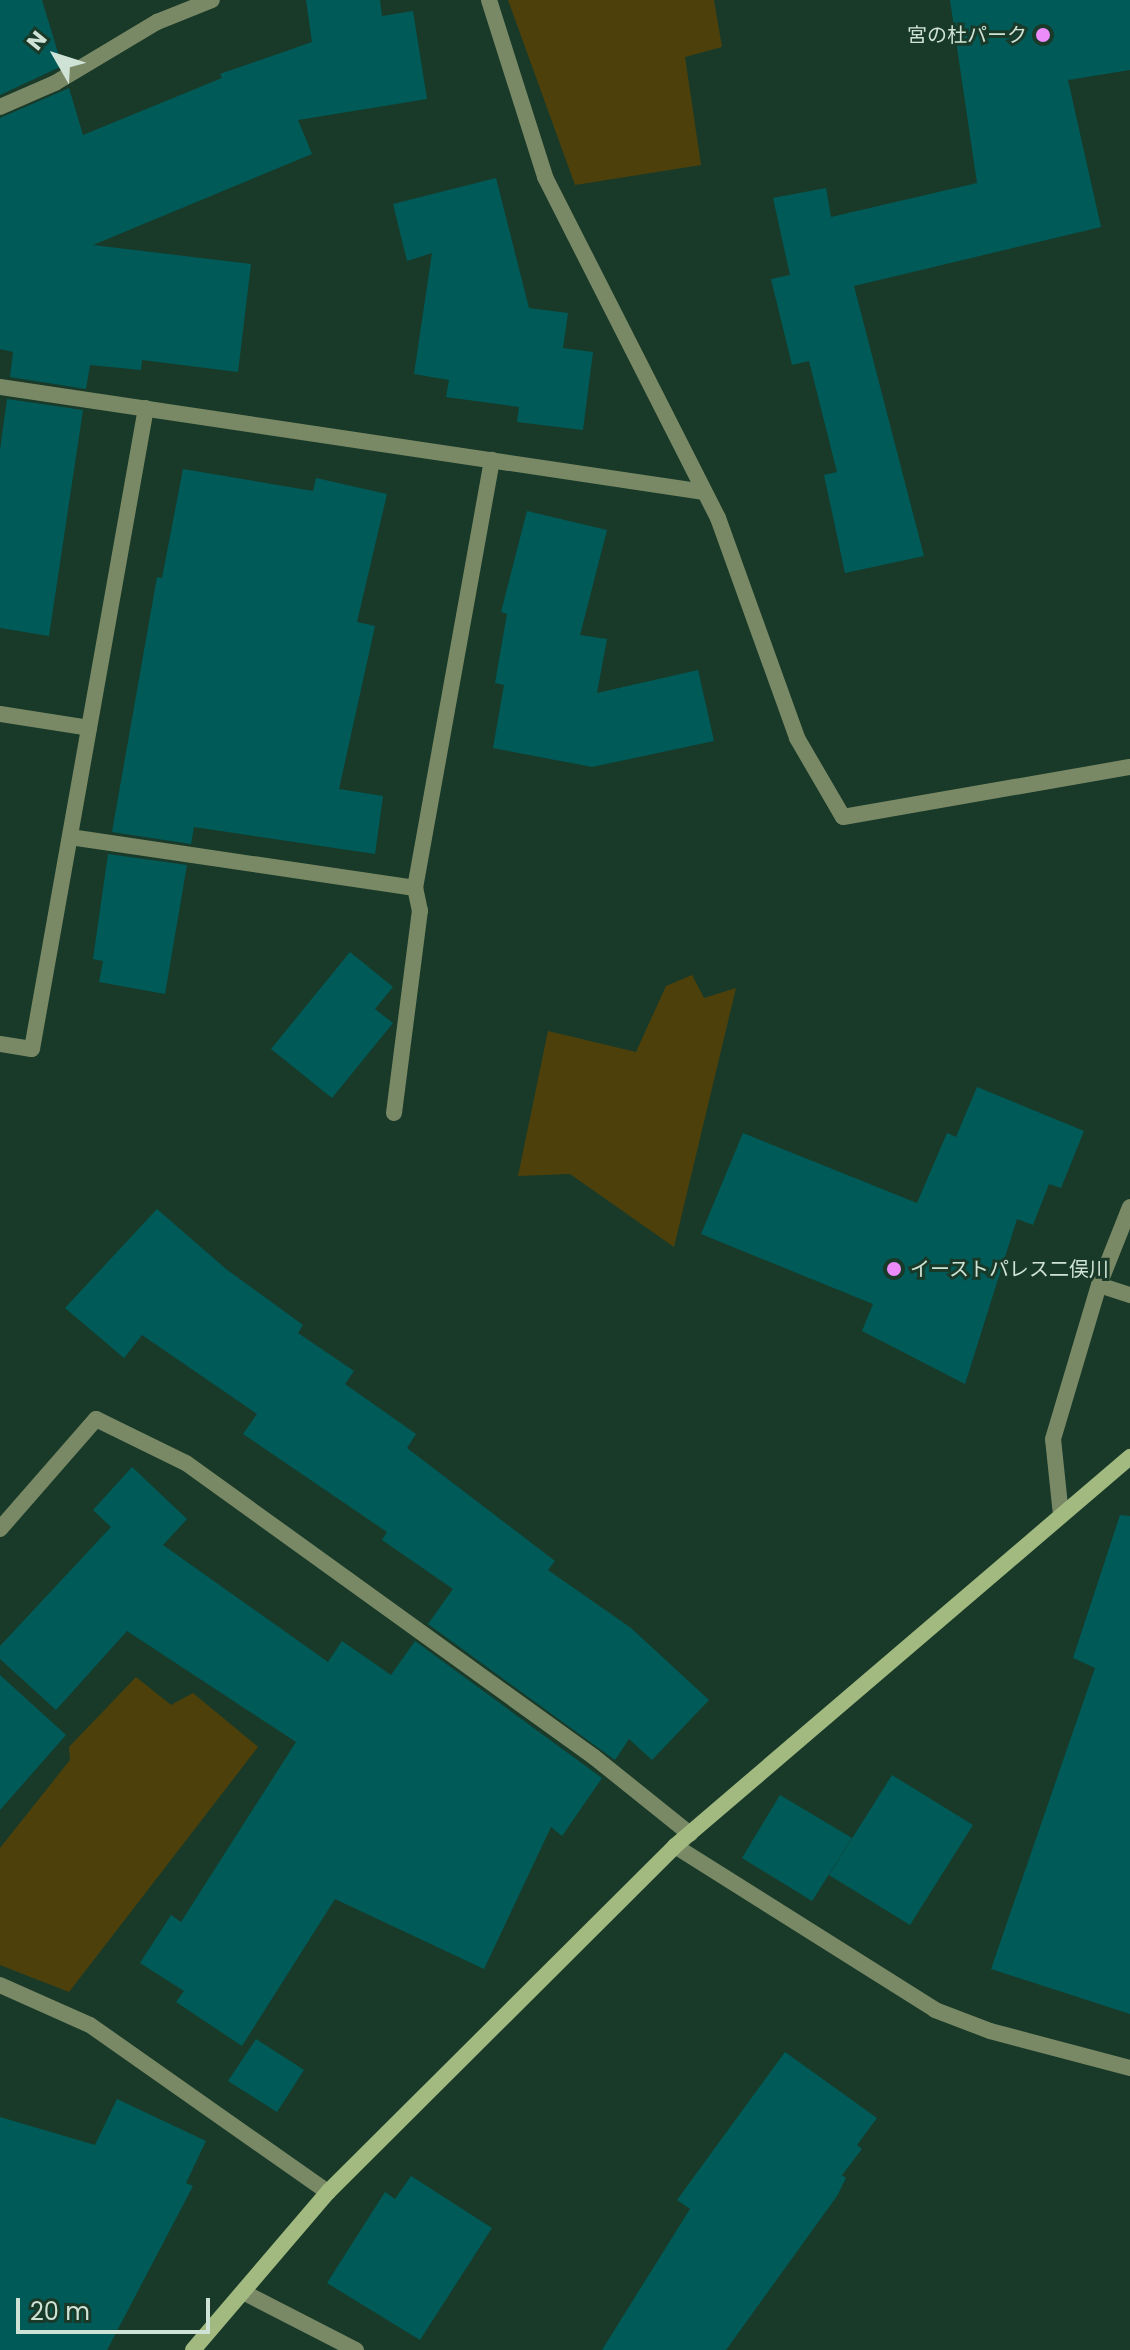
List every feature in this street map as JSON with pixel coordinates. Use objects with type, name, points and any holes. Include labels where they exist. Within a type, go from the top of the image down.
[{"type":"street","points":[[0,107],[55,83],[157,22],[212,0]]},
{"type":"street","points":[[489,0],[545,177],[704,492],[797,738],[843,817],[1130,767]]},
{"type":"street","points":[[0,387],[704,492]]},
{"type":"street","points":[[0,1044],[32,1049],[146,408]]},
{"type":"street","points":[[394,1113],[420,911],[415,888],[492,460]]},
{"type":"street","points":[[0,714],[89,728]]},
{"type":"street","points":[[70,837],[415,888]]},
{"type":"street","points":[[1061,1515],[1053,1439],[1099,1285],[1130,1207]]},
{"type":"street","points":[[1099,1285],[1130,1295]]},
{"type":"street","points":[[0,1529],[96,1419],[186,1463],[594,1757],[690,1834]]},
{"type":"street","points":[[193,2350],[328,2192],[675,1846],[1130,1457]]},
{"type":"street","points":[[675,1846],[935,2010],[990,2031],[1130,2068]]},
{"type":"street","points":[[0,1985],[90,2025],[328,2192]]},
{"type":"street","points":[[243,2292],[356,2350]]},
{"type":"shaded area","points":[[508,0],[714,0],[722,47],[685,57],[701,165],[575,185]]},
{"type":"shaded area","points":[[692,975],[704,998],[736,988],[674,1247],[570,1174],[518,1176],[548,1031],[636,1052],[666,986]]},
{"type":"shaded area","points":[[136,1677],[171,1705],[193,1693],[258,1747],[69,1992],[0,1965],[0,1848],[70,1760],[69,1747]]},
{"type":"building","points":[[0,0],[42,0],[62,66],[0,95]]},
{"type":"building","points":[[306,0],[380,0],[382,16],[413,11],[427,99],[298,120],[312,154],[93,245],[251,264],[238,372],[142,360],[141,370],[90,365],[86,389],[10,377],[13,352],[0,349],[0,118],[69,88],[83,135],[222,78],[220,74],[312,42]]},
{"type":"building","points":[[950,0],[1130,0],[1130,70],[1068,80],[1101,227],[854,286],[924,556],[845,573],[824,475],[837,472],[809,361],[792,365],[771,279],[790,275],[773,198],[826,188],[831,217],[977,183]]},
{"type":"building","points":[[496,178],[529,308],[568,313],[563,348],[593,352],[583,430],[517,422],[519,407],[446,397],[449,380],[414,374],[432,253],[407,261],[393,204]]},
{"type":"building","points":[[7,399],[83,410],[49,636],[0,628],[0,450]]},
{"type":"building","points":[[183,469],[313,491],[316,478],[387,494],[357,622],[375,626],[339,789],[383,796],[375,854],[194,827],[191,844],[112,832],[157,577],[162,578]]},
{"type":"building","points":[[527,511],[607,530],[580,635],[607,639],[597,693],[698,670],[714,741],[592,767],[493,748],[504,685],[495,683],[507,614],[501,612]]},
{"type":"building","points":[[108,854],[187,865],[165,994],[99,982],[103,961],[93,959]]},
{"type":"building","points":[[350,952],[393,987],[375,1009],[393,1023],[332,1098],[271,1049]]},
{"type":"building","name":"イーストパレス二俣川","points":[[977,1087],[1084,1131],[1061,1188],[1049,1184],[1033,1225],[1017,1219],[965,1384],[862,1331],[873,1304],[701,1234],[743,1133],[917,1203],[947,1133],[956,1137]]},
{"type":"building","points":[[157,1209],[226,1269],[303,1325],[298,1333],[354,1371],[345,1384],[416,1434],[407,1448],[555,1561],[548,1570],[631,1628],[709,1700],[652,1760],[629,1739],[615,1760],[428,1624],[453,1589],[382,1540],[387,1532],[243,1434],[257,1414],[142,1335],[124,1358],[65,1308]]},
{"type":"building","points":[[132,1467],[187,1519],[163,1545],[328,1662],[342,1641],[391,1675],[415,1641],[602,1778],[562,1836],[551,1827],[484,1969],[335,1899],[242,2046],[176,2002],[184,1991],[140,1963],[171,1915],[181,1922],[296,1742],[127,1631],[56,1710],[0,1659],[0,1646],[111,1527],[93,1510]]},
{"type":"building","points":[[1120,1515],[1130,1516],[1130,2014],[991,1969],[1095,1668],[1073,1658]]},
{"type":"building","points":[[0,1675],[66,1735],[0,1810]]},
{"type":"building","points":[[892,1775],[973,1825],[910,1925],[829,1875]]},
{"type":"building","points":[[780,1795],[852,1838],[812,1901],[742,1858]]},
{"type":"building","points":[[256,2039],[304,2070],[277,2112],[228,2081]]},
{"type":"building","points":[[785,2052],[877,2118],[857,2145],[862,2149],[842,2175],[846,2178],[837,2196],[726,2350],[602,2350],[690,2209],[677,2200]]},
{"type":"building","points":[[117,2099],[206,2141],[186,2183],[193,2186],[107,2350],[0,2350],[0,2117],[95,2145]]},
{"type":"building","points":[[411,2176],[492,2228],[420,2340],[327,2283],[385,2192],[395,2199]]},
{"type":"place","name":"宮の杜パーク","points":[[1043,35]]},
{"type":"place","name":"イーストパレス二俣川","points":[[894,1269]]}]
